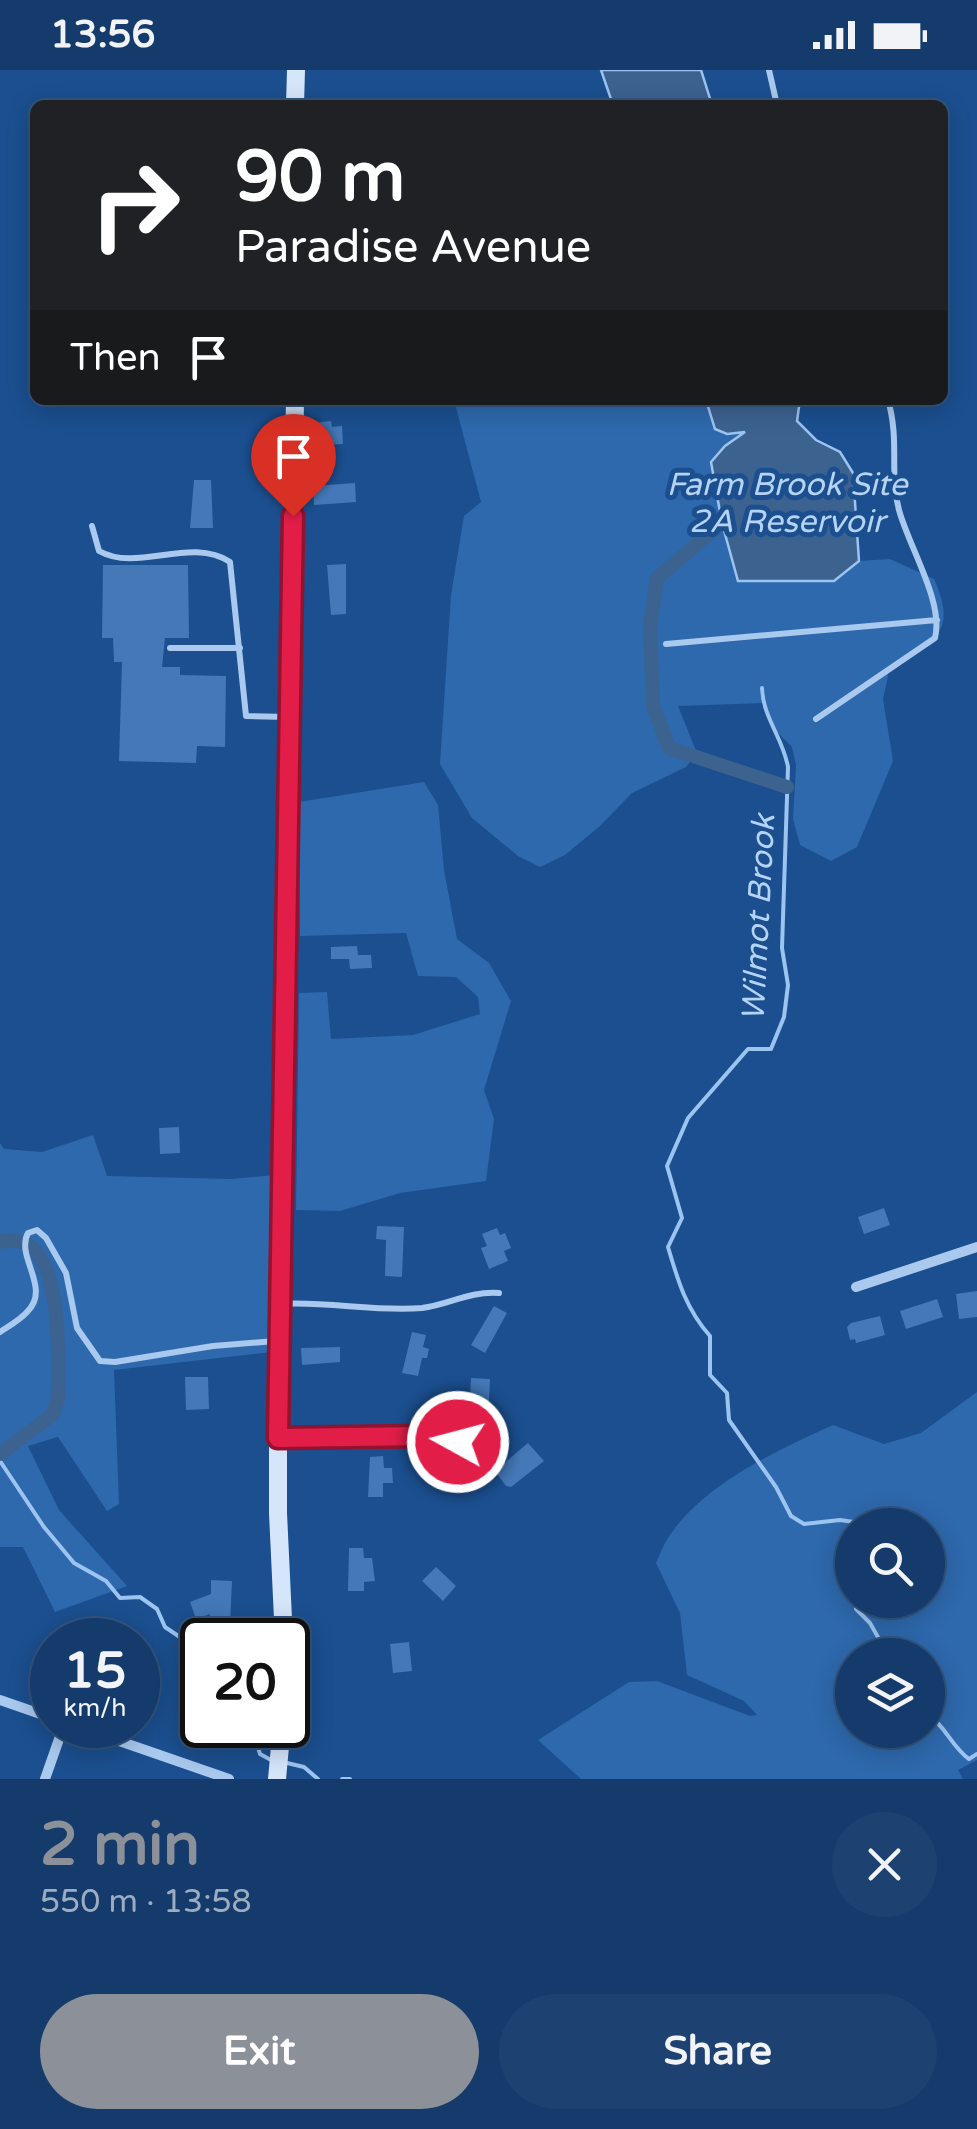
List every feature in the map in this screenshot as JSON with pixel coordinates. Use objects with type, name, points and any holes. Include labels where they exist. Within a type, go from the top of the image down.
[{"type":"street","points":[[295,100],[296,70]]},
{"type":"street","points":[[283,1618],[278,1341],[295,405]]},
{"type":"street","points":[[856,1287],[977,1246]]},
{"type":"street","points":[[0,1700],[30,1710]]},
{"type":"street","points":[[44,1779],[55,1748]]},
{"type":"street","points":[[139,1748],[230,1779]]},
{"type":"street","points":[[277,1779],[280,1748]]},
{"type":"lane","points":[[769,70],[776,100]]},
{"type":"lane","points":[[816,720],[935,638],[937,620],[898,506],[894,478],[896,431],[889,405]]},
{"type":"lane","points":[[92,526],[99,551],[114,560],[188,552],[218,554],[230,562],[246,716],[289,717]]},
{"type":"lane","points":[[666,644],[937,620]]},
{"type":"lane","points":[[170,648],[240,648]]},
{"type":"lane","points":[[0,1332],[31,1310],[36,1294],[24,1246],[28,1234],[37,1230],[66,1273],[76,1328],[100,1361],[278,1341]]},
{"type":"lane","points":[[279,1304],[425,1308],[458,1296],[499,1293]]},
{"type":"lane","points":[[278,1438],[424,1436],[458,1442]]},
{"type":"shaded area","points":[[455,405],[708,405],[715,429],[747,431],[711,462],[738,581],[834,581],[859,561],[890,559],[934,579],[944,613],[942,624],[929,641],[890,667],[883,699],[893,761],[857,847],[831,861],[800,845],[793,819],[796,765],[792,747],[776,731],[765,703],[678,706],[697,753],[686,767],[632,793],[565,855],[540,867],[518,856],[472,818],[440,764],[451,595],[464,516],[481,502]]},
{"type":"shaded area","points":[[424,782],[438,805],[444,870],[457,939],[489,963],[511,1001],[484,1090],[494,1119],[486,1181],[400,1193],[340,1211],[296,1210],[299,993],[327,992],[331,1039],[413,1035],[480,1014],[478,997],[456,977],[418,976],[406,933],[300,936],[299,802]]},
{"type":"shaded area","points":[[93,1135],[107,1176],[231,1179],[275,1175],[272,1352],[114,1370],[119,1504],[107,1511],[58,1437],[28,1446],[59,1510],[127,1586],[55,1612],[23,1547],[0,1547],[0,1143],[4,1149],[42,1152]]},
{"type":"shaded area","points":[[977,1392],[977,1760],[958,1770],[963,1779],[581,1779],[538,1740],[629,1682],[657,1681],[750,1716],[757,1715],[744,1701],[687,1675],[680,1613],[656,1563],[666,1541],[685,1516],[722,1484],[766,1457],[833,1425],[884,1444],[921,1433]]},
{"type":"water","points":[[601,70],[701,70],[710,100],[611,100]]},
{"type":"water","name":"Farm Brook Site 2A Reservoir","points":[[708,405],[799,405],[797,421],[816,440],[840,452],[853,473],[859,561],[834,581],[738,581],[711,462],[745,432],[727,434],[715,429]]},
{"type":"building","points":[[331,421],[332,427],[342,426],[343,444],[321,445],[320,435],[310,435],[311,423]]},
{"type":"building","points":[[194,480],[211,480],[213,528],[190,528]]},
{"type":"building","points":[[355,483],[356,502],[314,505],[313,486]]},
{"type":"building","points":[[346,564],[346,614],[331,615],[327,565]]},
{"type":"building","points":[[103,565],[188,565],[189,638],[165,638],[162,667],[180,667],[180,675],[226,676],[225,747],[197,746],[196,763],[119,761],[122,662],[114,662],[113,638],[102,638]]},
{"type":"building","points":[[357,946],[358,955],[371,955],[372,968],[350,969],[349,959],[331,959],[331,947]]},
{"type":"building","points":[[179,1127],[180,1153],[160,1154],[159,1128]]},
{"type":"building","points":[[884,1208],[890,1225],[864,1234],[858,1217]]},
{"type":"building","points":[[377,1226],[404,1227],[402,1277],[385,1276],[386,1240],[376,1239]]},
{"type":"building","points":[[497,1228],[500,1235],[505,1233],[511,1248],[504,1251],[508,1261],[489,1269],[481,1248],[487,1246],[482,1234]]},
{"type":"building","points":[[977,1291],[977,1317],[959,1319],[956,1294]]},
{"type":"building","points":[[937,1299],[943,1317],[906,1329],[900,1311]]},
{"type":"building","points":[[494,1306],[507,1313],[485,1353],[471,1345]]},
{"type":"building","points":[[880,1316],[885,1335],[856,1343],[855,1339],[850,1340],[847,1327],[851,1323]]},
{"type":"building","points":[[412,1332],[426,1335],[423,1347],[429,1349],[427,1358],[422,1358],[418,1376],[402,1373]]},
{"type":"building","points":[[340,1347],[340,1362],[302,1365],[301,1348]]},
{"type":"building","points":[[185,1377],[208,1377],[209,1409],[186,1410]]},
{"type":"building","points":[[471,1378],[490,1379],[488,1421],[469,1420]]},
{"type":"building","points":[[528,1443],[544,1461],[511,1487],[506,1486],[495,1471]]},
{"type":"building","points":[[383,1456],[384,1468],[392,1468],[393,1483],[383,1483],[383,1497],[368,1497],[370,1457]]},
{"type":"building","points":[[349,1548],[363,1548],[364,1558],[372,1558],[375,1581],[364,1582],[364,1591],[348,1591]]},
{"type":"building","points":[[436,1567],[456,1586],[443,1601],[422,1581]]},
{"type":"building","points":[[211,1580],[232,1581],[230,1618],[210,1618],[210,1614],[196,1618],[190,1602],[211,1594]]},
{"type":"building","points":[[409,1642],[412,1671],[393,1673],[390,1644]]},
{"type":"waterway","points":[[737,518],[722,523],[657,578],[650,625],[653,706],[669,748],[787,787]]},
{"type":"waterway","name":"Wilmot Brook","points":[[762,688],[788,767],[782,948],[788,985],[784,1017],[771,1049],[748,1049],[688,1118],[667,1166],[682,1218],[668,1247],[689,1305],[710,1336],[710,1375],[727,1393],[729,1420],[776,1487],[791,1516],[804,1524],[835,1521]]},
{"type":"waterway","points":[[0,1242],[21,1242],[37,1253],[54,1299],[58,1355],[58,1399],[52,1415],[0,1454]]},
{"type":"waterway","points":[[0,1461],[44,1527],[74,1563],[106,1581],[120,1598],[140,1597],[157,1609],[165,1627],[180,1637]]},
{"type":"waterway","name":"Wilmot Brook","points":[[865,1618],[878,1638]]},
{"type":"waterway","name":"Wilmot Brook","points":[[945,1732],[969,1759],[977,1754]]},
{"type":"waterway","points":[[258,1748],[260,1754],[271,1760]]},
{"type":"waterway","points":[[287,1763],[304,1767],[318,1779]]},
{"type":"waterway","points":[[342,1779],[350,1779]]},
{"type":"route","points":[[293,516],[278,1438],[424,1436],[458,1442]]}]
